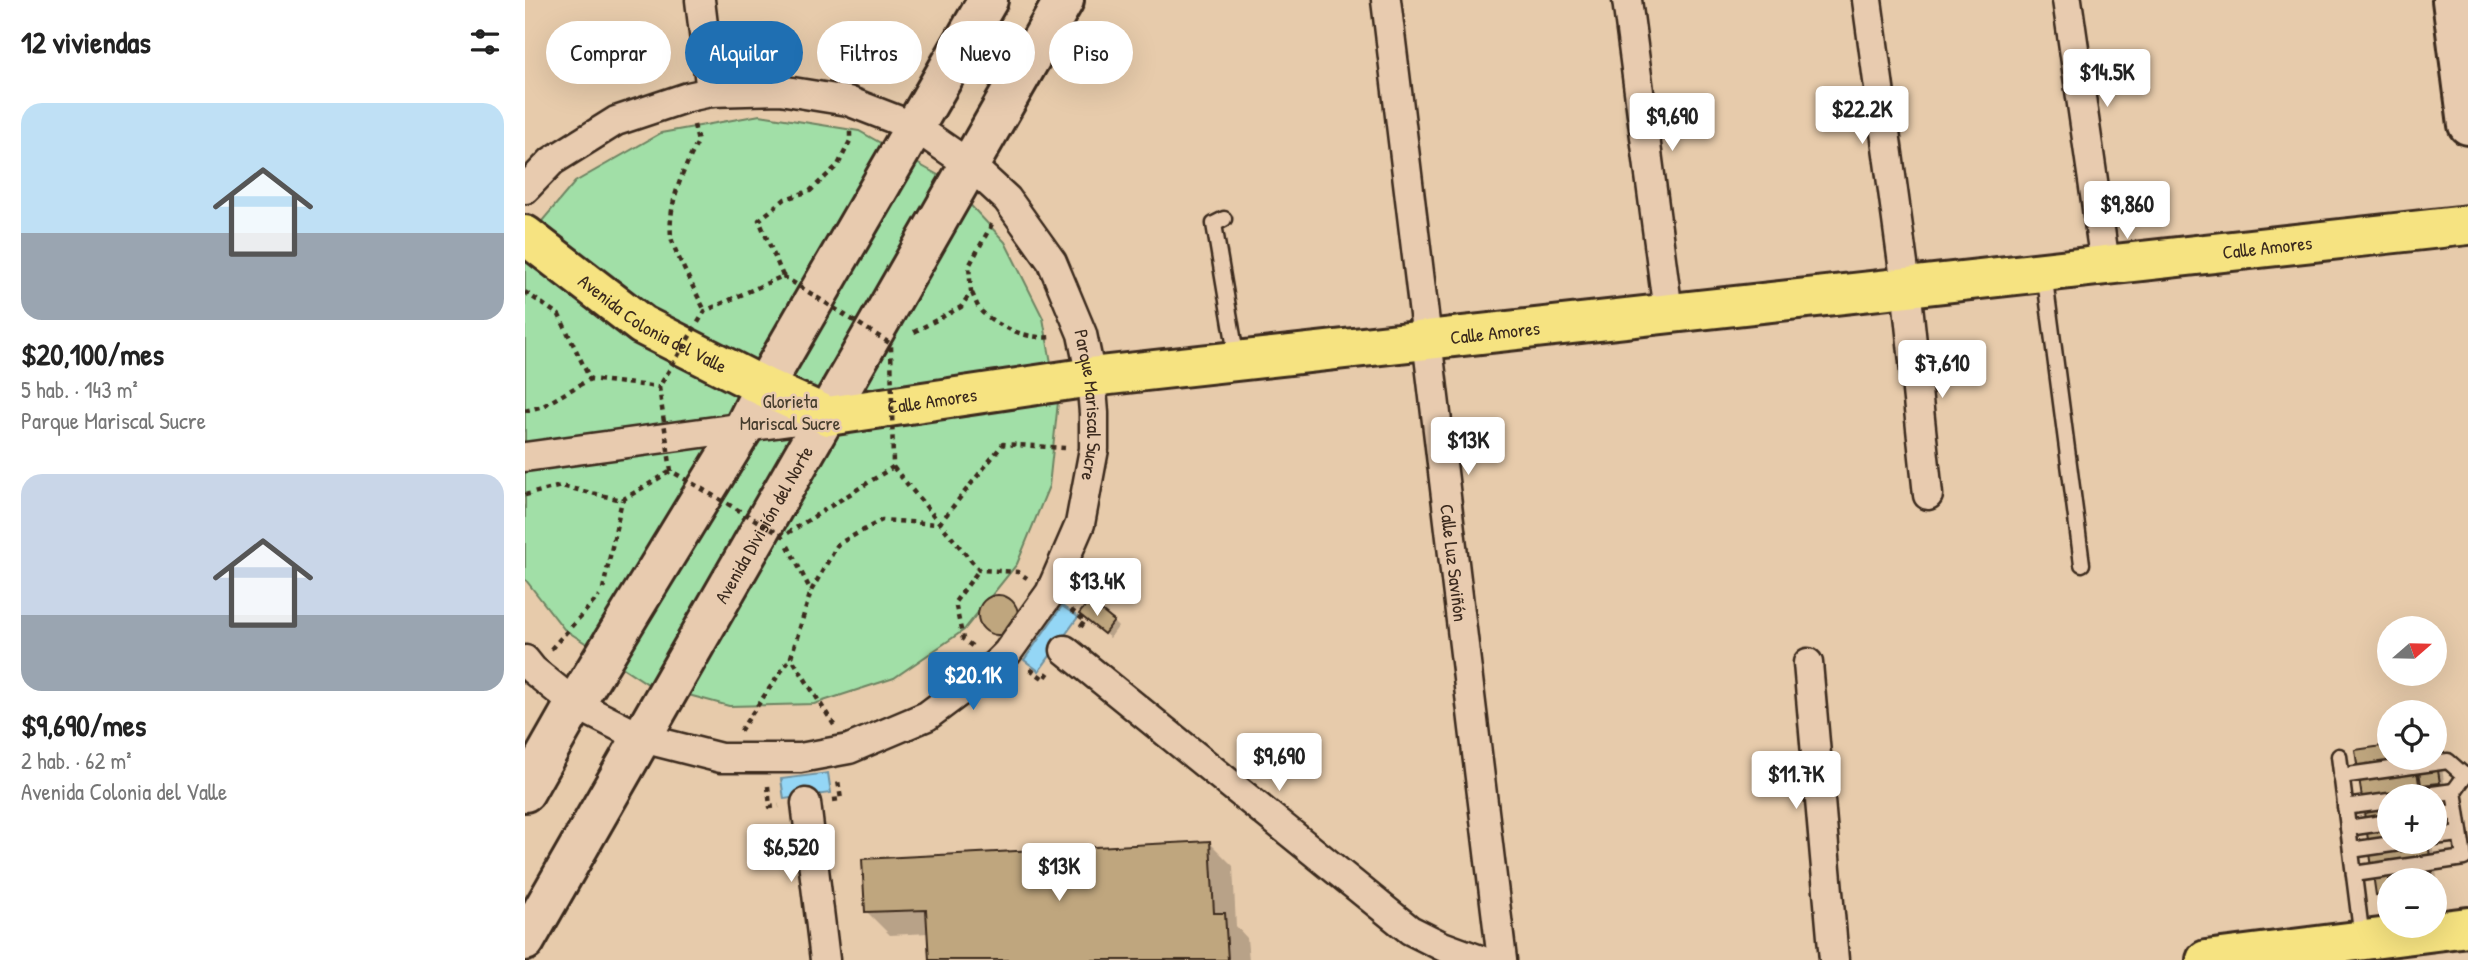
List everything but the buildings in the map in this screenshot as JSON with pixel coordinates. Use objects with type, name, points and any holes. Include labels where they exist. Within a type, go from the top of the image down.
[{"type":"main road","points":[[525,792],[575,704],[744,427],[764,387],[988,0]]},
{"type":"main road","name":"Avenida División del Norte","points":[[525,941],[1064,0]]},
{"type":"main road","points":[[2452,0],[2468,125]]},
{"type":"main road","name":"Calle Amores","points":[[828,416],[1091,377],[2468,225]]},
{"type":"main road","name":"Avenida Colonia del Valle","points":[[525,235],[642,325],[828,416]]},
{"type":"main road","points":[[2213,960],[2468,927]]},
{"type":"street","points":[[699,95],[700,0]]},
{"type":"street","name":"Calle Luz Saviñón","points":[[1386,0],[1502,960]]},
{"type":"street","points":[[1627,0],[1668,312]]},
{"type":"street","points":[[1867,0],[1906,286],[1928,495]]},
{"type":"street","points":[[2067,0],[2105,264]]},
{"type":"street","name":"Parque Mariscal Sucre","points":[[525,188],[552,161],[617,121],[699,95],[780,90],[848,101],[915,127],[971,165],[1007,199],[1052,262],[1081,334],[1091,377],[1094,413],[1094,449],[1080,524],[1050,593],[1007,653],[927,716],[849,749],[800,758],[721,758],[642,738],[575,704],[529,665]]},
{"type":"street","name":"Calle Amores","points":[[525,457],[828,416]]},
{"type":"street","points":[[1065,650],[1410,930],[1442,946],[1481,960]]},
{"type":"street","points":[[1808,663],[1834,960]]},
{"type":"street","points":[[806,803],[825,960]]},
{"type":"lane","points":[[1224,219],[1215,224],[1238,360]]},
{"type":"lane","points":[[2044,271],[2082,564]]},
{"type":"lane","points":[[2339,756],[2363,940]]},
{"type":"lane","points":[[2341,776],[2448,761],[2466,775],[2453,791],[2447,792]]},
{"type":"lane","points":[[2354,874],[2464,858],[2453,791]]},
{"type":"lane","points":[[2345,807],[2377,803]]},
{"type":"lane","points":[[2447,813],[2456,812]]},
{"type":"lane","points":[[2348,828],[2377,824]]},
{"type":"lane","points":[[2447,836],[2460,834]]},
{"type":"lane","points":[[2351,850],[2377,846]]},
{"type":"path","points":[[699,95],[698,142],[682,172],[674,201],[671,237],[705,310]]},
{"type":"path","points":[[848,101],[850,141],[838,165],[810,191],[785,199],[759,220],[783,276],[891,344]]},
{"type":"path","points":[[1007,199],[969,266],[971,292],[980,311],[1010,330],[1038,339],[1081,334]]},
{"type":"path","points":[[671,471],[659,387],[705,310],[783,276]]},
{"type":"path","points":[[525,292],[559,315],[590,379]]},
{"type":"path","points":[[891,344],[961,307],[971,292]]},
{"type":"path","points":[[891,344],[893,467],[979,570],[1018,572],[1050,593]]},
{"type":"path","points":[[525,411],[543,406],[590,379],[659,387]]},
{"type":"path","points":[[939,524],[1003,444],[1094,449]]},
{"type":"path","points":[[783,536],[893,467]]},
{"type":"path","points":[[525,495],[561,486],[622,500],[671,471]]},
{"type":"path","points":[[671,471],[783,536],[811,591]]},
{"type":"path","points":[[529,665],[603,591],[622,500]]},
{"type":"path","points":[[721,758],[791,657],[811,591],[838,544],[882,520],[939,524]]},
{"type":"path","points":[[979,570],[955,602],[963,639],[995,665]]},
{"type":"path","points":[[791,657],[849,749]]},
{"type":"green space","name":"Glorieta Mariscal Sucre","points":[[760,115],[859,131],[947,180],[1005,242],[1043,318],[1058,402],[1049,486],[1017,564],[964,630],[894,678],[814,704],[729,706],[648,684],[564,629],[525,579],[525,241],[575,182],[661,133]]},
{"type":"water","points":[[1062,606],[1078,617],[1039,671],[1024,660]]},
{"type":"water","points":[[828,773],[831,793],[784,799],[781,779]]}]
